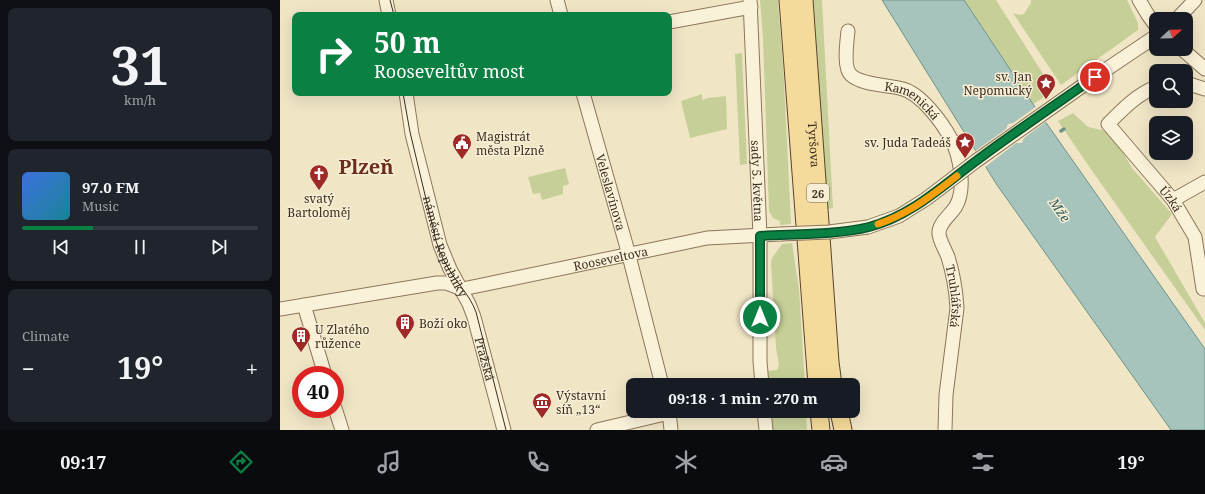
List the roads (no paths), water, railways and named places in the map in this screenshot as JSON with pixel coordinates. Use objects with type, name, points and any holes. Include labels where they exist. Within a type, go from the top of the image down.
[{"type":"main road","name":"Tyršova","points":[[788,0],[816,378]]},
{"type":"main road","name":"Tyršova","points":[[804,0],[829,354],[832,378]]},
{"type":"main road","points":[[820,418],[821,430]]},
{"type":"main road","points":[[840,418],[842,430]]},
{"type":"street","points":[[386,0],[388,12]]},
{"type":"street","points":[[557,0],[560,12]]},
{"type":"street","points":[[1139,0],[1149,16]]},
{"type":"street","points":[[1183,12],[1195,0]]},
{"type":"street","points":[[672,21],[750,4]]},
{"type":"street","name":"sady 5. května","points":[[750,4],[760,236],[760,354],[762,378]]},
{"type":"street","name":"Kamenická","points":[[848,31],[846,68],[850,75],[857,79],[882,86],[904,89],[917,95],[941,123],[952,140],[958,159],[961,178],[961,195]]},
{"type":"street","name":"Rooseveltova","points":[[462,289],[707,238],[760,236],[855,229],[868,227],[899,216],[922,202],[976,161],[1149,41]]},
{"type":"street","points":[[1190,56],[1205,69]]},
{"type":"street","points":[[1193,86],[1205,90]]},
{"type":"street","name":"Úzká","points":[[1149,90],[1108,124],[1173,200],[1195,237],[1203,289]]},
{"type":"street","name":"náměstí Republiky","points":[[406,96],[412,134],[440,245],[450,268],[462,289]]},
{"type":"street","name":"Veleslavínova","points":[[584,96],[629,255],[660,378]]},
{"type":"street","points":[[1173,200],[1205,182]]},
{"type":"street","name":"Truhlářská","points":[[945,430],[946,395],[957,308],[948,257],[939,233],[941,226],[956,207],[961,195]]},
{"type":"street","name":"náměstí Republiky","points":[[280,309],[437,283],[446,283],[462,289]]},
{"type":"street","name":"Pražská","points":[[462,289],[474,317],[504,430]]},
{"type":"street","points":[[304,305],[322,366]]},
{"type":"street","points":[[338,418],[342,430]]},
{"type":"street","points":[[597,430],[645,418]]},
{"type":"street","points":[[670,418],[671,430]]},
{"type":"street","points":[[765,418],[766,430]]},
{"type":"water","name":"Mže","points":[[882,0],[964,0],[1033,104],[1205,349],[1205,430],[1171,430],[997,185]]},
{"type":"tram line","points":[[390,0],[393,12]]},
{"type":"tram line","points":[[404,96],[410,132],[436,241],[444,261],[470,299],[476,312],[506,430]]},
{"type":"place","name":"sv. Jan Nepomucký","points":[[1046,100]]},
{"type":"place","name":"sv. Juda Tadeáš","points":[[965,159]]},
{"type":"place","name":"Magistrát města Plzně","points":[[462,160]]},
{"type":"place","name":"svatý Bartoloměj","points":[[319,191]]},
{"type":"place","name":"Boží oko","points":[[405,340]]},
{"type":"place","name":"U Zlatého růžence","points":[[301,353]]},
{"type":"place","name":"Výstavní síň „13“","points":[[542,419]]},
{"type":"district","name":"Plzeň","points":[[366,166]]}]
